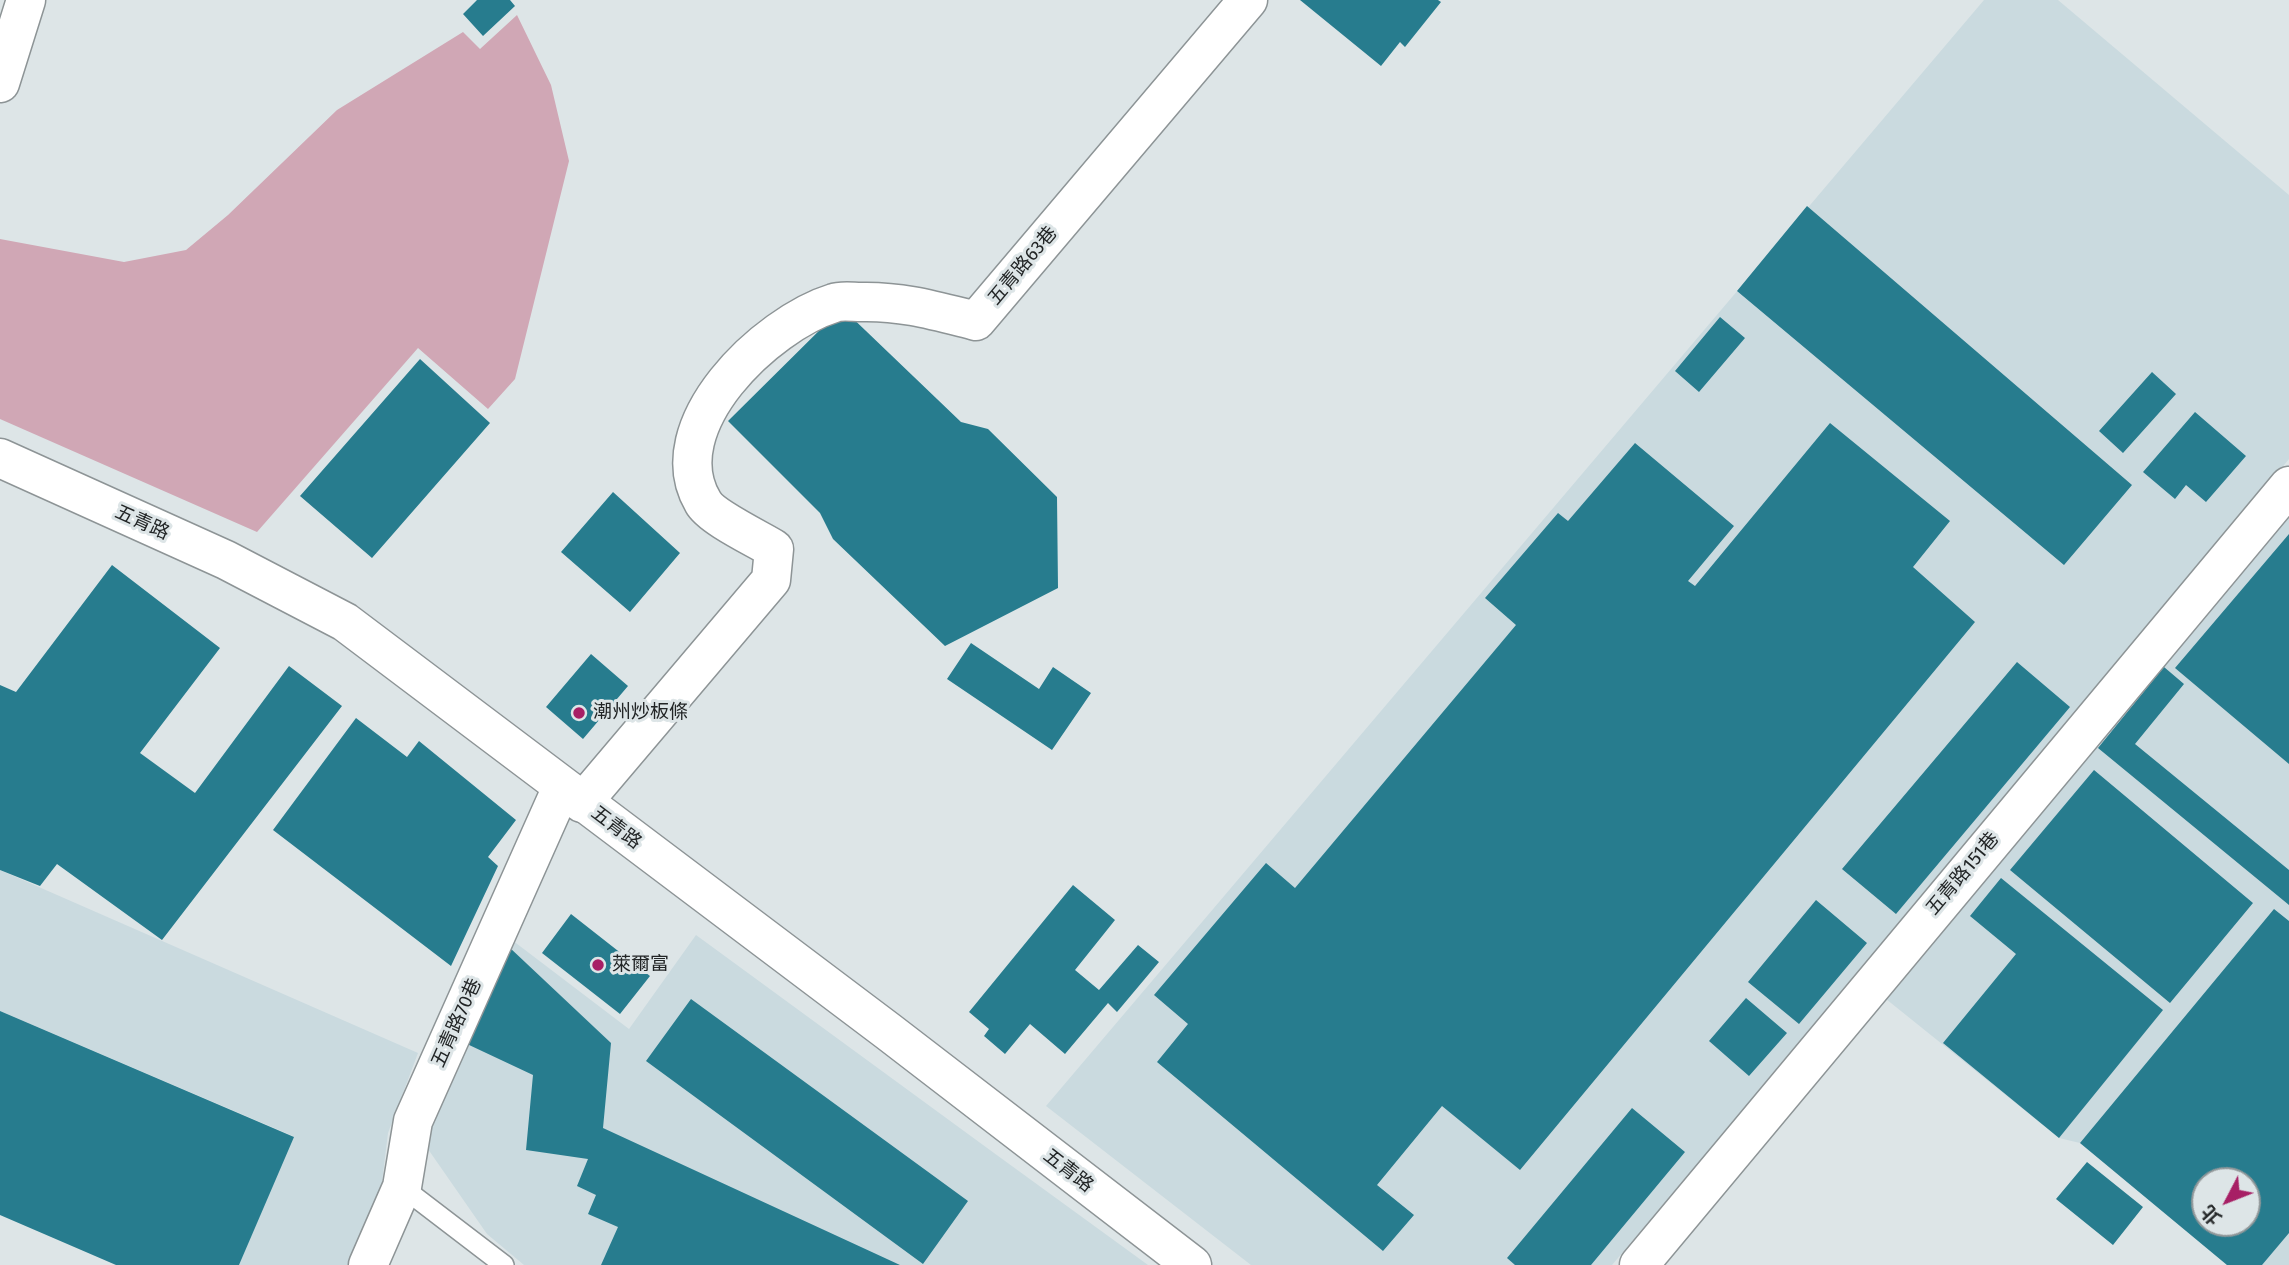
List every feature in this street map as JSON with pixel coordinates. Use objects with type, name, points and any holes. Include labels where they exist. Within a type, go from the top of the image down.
[{"type":"street","name":"五青路63巷","points":[[572,795],[771,580],[774,549],[704,506],[692,481],[697,431],[732,372],[776,331],[836,302],[897,301],[976,321],[1248,0]]},
{"type":"street","points":[[0,83],[26,1]]},
{"type":"street","name":"五青路","points":[[0,458],[226,560],[345,622],[889,1032],[1192,1265]]},
{"type":"street","name":"五青路151巷","points":[[1639,1265],[2289,486]]},
{"type":"street","name":"五青路70巷","points":[[368,1265],[402,1187],[413,1121],[572,795]]},
{"type":"lane","points":[[402,1187],[505,1265]]},
{"type":"shaded area","points":[[1984,0],[2058,0],[2289,195],[2289,459],[2139,643],[1612,1265],[1251,1265],[1046,1106]]},
{"type":"shaded area","points":[[517,15],[551,85],[569,161],[515,379],[488,409],[418,348],[257,532],[0,419],[0,239],[124,262],[186,250],[228,215],[337,110],[463,32],[480,49]]},
{"type":"shaded area","points":[[2289,512],[2289,1265],[2227,1265],[2193,1237],[2261,1237],[2261,1167],[2191,1167],[2191,1235],[2080,1143],[2059,1138],[1886,999]]},
{"type":"shaded area","points":[[0,870],[418,1053],[388,1133],[381,1190],[349,1265],[239,1265],[293,1136],[0,1011]]},
{"type":"shaded area","points":[[696,935],[1148,1265],[524,1265],[487,1234],[421,1139],[508,937],[629,1029]]},
{"type":"building","points":[[477,0],[510,0],[515,6],[483,36],[463,14]]},
{"type":"building","points":[[1300,0],[1441,2],[1405,47],[1400,42],[1381,66]]},
{"type":"building","points":[[1807,206],[2132,485],[2064,565],[1737,291]]},
{"type":"building","points":[[842,308],[961,422],[988,429],[1057,497],[1058,588],[945,646],[833,539],[820,513],[728,421]]},
{"type":"building","points":[[1720,317],[1745,338],[1699,392],[1675,371]]},
{"type":"building","points":[[420,359],[490,423],[372,558],[300,496]]},
{"type":"building","points":[[2152,372],[2176,394],[2123,453],[2099,431]]},
{"type":"building","points":[[2195,412],[2246,456],[2206,502],[2186,485],[2175,499],[2143,472]]},
{"type":"building","points":[[1830,423],[1950,521],[1913,567],[1975,622],[1520,1170],[1442,1106],[1377,1185],[1414,1215],[1383,1251],[1157,1062],[1188,1024],[1154,995],[1266,863],[1295,888],[1516,625],[1485,598],[1558,513],[1568,521],[1635,443],[1734,526],[1688,581],[1695,586]]},
{"type":"building","points":[[613,492],[680,553],[630,612],[561,552]]},
{"type":"building","points":[[2289,534],[2289,764],[2175,668]]},
{"type":"building","points":[[112,565],[220,648],[140,753],[195,793],[289,666],[342,706],[162,940],[57,864],[40,886],[0,870],[0,685],[16,692]]},
{"type":"building","points":[[971,643],[1039,689],[1053,667],[1091,693],[1052,750],[947,679]]},
{"type":"building","points":[[591,654],[628,686],[583,739],[546,707]]},
{"type":"building","points":[[2017,662],[2070,707],[1896,914],[1842,869]]},
{"type":"building","points":[[2164,667],[2184,684],[2135,744],[2289,870],[2289,905],[2098,748]]},
{"type":"building","points":[[356,718],[407,757],[419,741],[516,820],[488,857],[498,866],[451,966],[273,830]]},
{"type":"building","points":[[2094,770],[2253,903],[2170,1003],[2010,870]]},
{"type":"building","points":[[2001,878],[2163,1010],[2059,1138],[1943,1043],[2016,954],[1970,916]]},
{"type":"building","points":[[1073,885],[1115,920],[1075,970],[1099,990],[1138,945],[1159,962],[1117,1012],[1108,1003],[1065,1054],[1030,1024],[1005,1054],[984,1036],[989,1029],[969,1012]]},
{"type":"building","points":[[1816,900],[1867,943],[1799,1024],[1748,982]]},
{"type":"building","points":[[2274,909],[2289,921],[2289,1233],[2262,1265],[2227,1265],[2193,1237],[2261,1237],[2261,1167],[2191,1167],[2191,1235],[2080,1143]]},
{"type":"building","points":[[571,914],[650,976],[620,1014],[542,953]]},
{"type":"building","points":[[509,947],[611,1043],[603,1128],[900,1265],[601,1265],[618,1227],[588,1214],[596,1195],[577,1186],[588,1159],[526,1150],[533,1075],[467,1044]]},
{"type":"building","points":[[1746,998],[1787,1033],[1749,1076],[1709,1041]]},
{"type":"building","points":[[691,999],[968,1201],[923,1264],[646,1061]]},
{"type":"building","points":[[0,1011],[294,1137],[239,1265],[116,1265],[0,1215]]},
{"type":"building","points":[[1632,1108],[1685,1152],[1591,1265],[1515,1265],[1507,1258]]},
{"type":"building","points":[[2087,1162],[2143,1207],[2113,1245],[2056,1199]]},
{"type":"place","name":"潮州炒板條","points":[[579,713]]},
{"type":"place","name":"萊爾富","points":[[598,965]]}]
